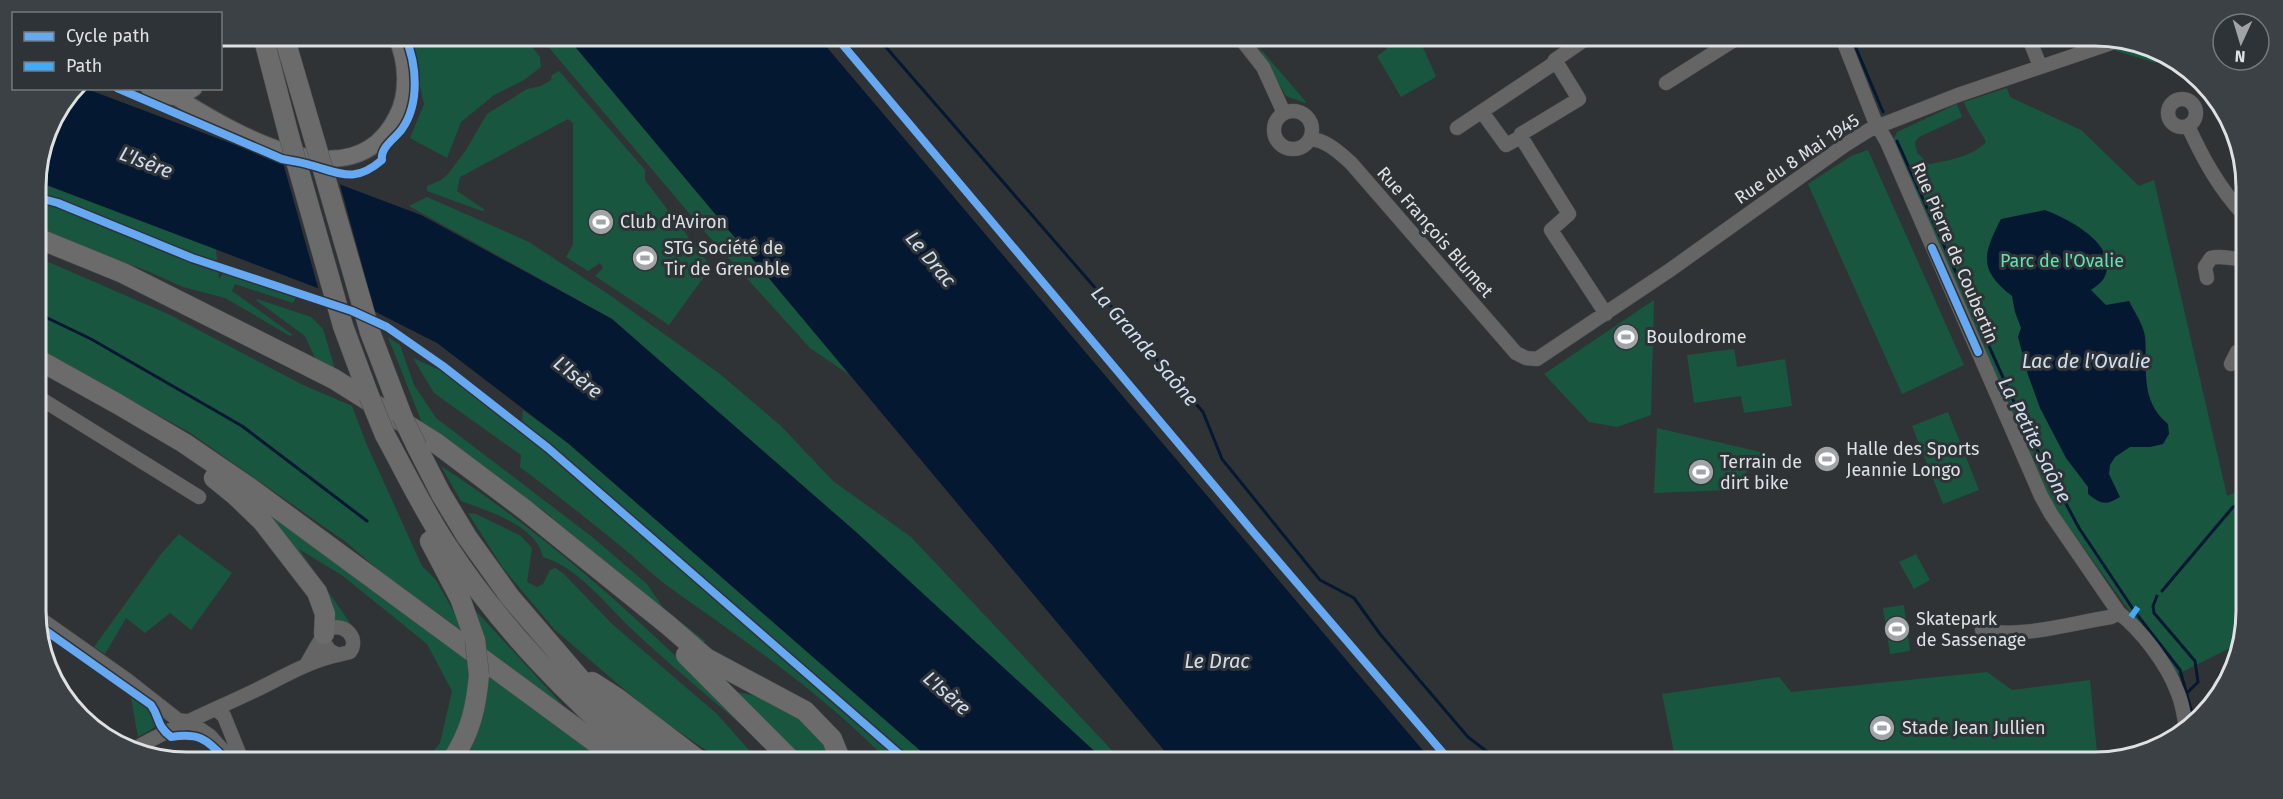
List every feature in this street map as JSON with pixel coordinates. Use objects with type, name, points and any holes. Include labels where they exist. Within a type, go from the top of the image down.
[{"type":"highway","points":[[266,46],[342,326],[385,435],[434,524],[497,615],[541,666],[598,722],[633,752]]},
{"type":"highway","points":[[287,46],[370,332],[402,416],[441,494],[490,570],[545,639],[601,703],[656,752]]},
{"type":"highway","points":[[298,46],[302,94]]},
{"type":"highway","points":[[47,242],[123,273],[334,379],[436,443],[524,509],[706,658],[805,711],[832,739],[837,752]]},
{"type":"highway","points":[[47,364],[184,443],[249,488],[608,752]]},
{"type":"highway","points":[[47,372],[180,452],[235,495],[262,521],[316,592],[323,607],[323,637]]},
{"type":"highway","points":[[385,435],[397,484],[460,598],[475,640],[479,675],[476,704],[467,736],[457,752]]},
{"type":"highway","points":[[606,576],[783,752]]},
{"type":"highway","points":[[577,673],[617,698],[688,752]]},
{"type":"main road","points":[[391,46],[404,76]]},
{"type":"main road","points":[[152,90],[158,95],[176,97],[225,125],[303,157],[346,158],[365,151],[382,138],[394,122],[401,104],[405,63],[399,46]]},
{"type":"main road","points":[[176,97],[190,90]]},
{"type":"main road","points":[[202,90],[204,101],[225,125]]},
{"type":"street","points":[[1246,46],[1263,67],[1284,112]]},
{"type":"street","points":[[1457,128],[1553,64],[1555,60],[1575,46]]},
{"type":"street","points":[[1666,83],[1725,46]]},
{"type":"street","name":"Rue Pierre de Coubertin","points":[[1845,46],[1874,119],[2051,514],[2119,613],[2133,626],[2163,663],[2178,693],[2184,720]]},
{"type":"street","points":[[2032,46],[2040,66]]},
{"type":"street","name":"Rue du 8 Mai 1945","points":[[1526,358],[1537,359],[1548,353],[1845,145],[1879,126],[1958,95],[2100,47]]},
{"type":"street","points":[[1482,112],[1506,145],[1579,99],[1555,60]]},
{"type":"street","points":[[1297,111],[1308,117],[1313,127],[1311,139],[1298,149],[1292,150],[1281,146],[1274,136],[1276,120],[1284,112],[1297,111]]},
{"type":"street","points":[[2188,126],[2202,158],[2236,206]]},
{"type":"street","points":[[1521,137],[1569,214],[1551,230],[1606,314]]},
{"type":"street","name":"Rue François Blumet","points":[[1311,139],[1318,139],[1351,163],[1484,317],[1516,352],[1526,358]]},
{"type":"street","points":[[2207,278],[2205,267],[2211,258],[2220,255],[2232,261],[2236,260]]},
{"type":"street","points":[[2232,364],[2236,354]]},
{"type":"street","points":[[46,402],[199,497]]},
{"type":"street","name":"Rue Pierre de Coubertin","points":[[2094,619],[2103,611],[2105,603],[2099,584]]},
{"type":"street","points":[[1982,630],[2005,633],[2110,617],[2119,613]]},
{"type":"street","points":[[47,624],[127,680],[178,720],[190,722],[210,736],[225,752]]},
{"type":"street","points":[[142,745],[168,730],[190,722],[305,667],[348,653],[353,649],[353,636],[340,628],[328,630],[305,667]]},
{"type":"street","points":[[323,637],[329,650],[338,655]]},
{"type":"street","points":[[216,709],[225,716],[239,752]]},
{"type":"street","points":[[168,730],[169,713]]},
{"type":"green space","points":[[411,46],[531,46],[540,57],[541,67],[524,80],[494,95],[461,122],[447,158],[410,138],[424,104]]},
{"type":"green space","points":[[548,46],[575,46],[851,376],[810,348],[705,232]]},
{"type":"green space","points":[[1258,46],[1306,102],[1305,103],[1286,96]]},
{"type":"green space","points":[[1386,46],[1422,46],[1436,76],[1401,97],[1377,56],[1387,49]]},
{"type":"green space","points":[[2113,50],[2132,51],[2156,60],[2156,63]]},
{"type":"green space","points":[[559,71],[645,170],[645,180],[711,267],[669,325],[595,276],[603,268],[600,263],[588,271],[566,257],[573,245],[573,123],[568,119],[460,177],[457,191],[485,210],[482,211],[427,191],[427,186],[448,174],[466,150],[487,114],[527,89],[541,86]]},
{"type":"green space","name":"Parc de l'Ovalie","points":[[2007,88],[2010,97],[2081,130],[2139,186],[2154,180],[2227,496],[2236,492],[2236,611],[2232,647],[2176,675],[2051,503],[1892,143],[1897,132],[1957,104],[1962,117],[1919,137],[1915,142],[1917,153],[1929,164],[1975,151],[1986,142],[1964,102]]},
{"type":"green space","points":[[1868,150],[1964,365],[1902,394],[1808,184],[1851,156]]},
{"type":"green space","points":[[47,185],[216,249],[219,279],[225,270],[296,297],[293,303],[235,284],[232,291],[293,335],[290,336],[225,298],[183,287],[145,270],[47,234]]},
{"type":"green space","points":[[427,197],[529,242],[611,296],[720,374],[781,426],[833,481],[911,537],[1113,752],[1095,752],[856,532],[612,319],[409,206]]},
{"type":"green space","points":[[47,261],[168,314],[303,385],[352,406],[366,443],[422,566],[436,580],[466,634],[381,572],[346,542],[189,432],[47,354]]},
{"type":"green space","points":[[257,299],[311,317],[323,329],[337,376],[317,362],[305,336]]},
{"type":"green space","name":"Boulodrome","points":[[1654,300],[1651,415],[1617,427],[1589,422],[1544,374]]},
{"type":"green space","points":[[388,337],[400,345],[414,385],[436,418],[591,536],[647,584],[664,609],[705,641],[702,646],[543,510],[426,433]]},
{"type":"green space","points":[[1734,349],[1737,367],[1785,359],[1792,406],[1744,413],[1741,396],[1694,403],[1687,355]]},
{"type":"green space","points":[[413,358],[448,374],[521,434],[523,410],[569,444],[922,752],[879,752],[809,690],[662,582],[624,548],[520,467],[521,455],[434,393]]},
{"type":"green space","points":[[1948,412],[1979,490],[1943,504],[1912,426]]},
{"type":"green space","name":"Terrain de dirt bike","points":[[1657,428],[1765,453],[1729,490],[1654,493]]},
{"type":"green space","points":[[441,466],[527,527],[608,594],[685,665],[759,740],[627,625],[594,590],[569,570],[543,557],[539,546],[521,528],[497,515],[461,501]]},
{"type":"green space","points":[[251,504],[272,513],[471,660],[467,700],[461,722],[457,734],[446,752],[433,752],[440,743],[452,691],[427,644],[343,576],[299,549],[352,626],[338,622],[329,624]]},
{"type":"green space","points":[[468,513],[476,514],[521,536],[532,548],[527,582],[537,587],[543,584],[550,570],[555,568],[563,573],[612,624],[717,714],[751,752],[709,752],[653,714],[555,630],[503,568]]},
{"type":"green space","points":[[179,534],[232,573],[191,630],[170,613],[145,633],[126,618],[105,654],[94,647],[161,554]]},
{"type":"green space","points":[[1916,554],[1930,580],[1914,589],[1899,562]]},
{"type":"green space","points":[[464,598],[581,725],[482,649]]},
{"type":"green space","name":"Skatepark de Sassenage","points":[[1904,605],[1910,651],[1890,654],[1883,608]]},
{"type":"green space","points":[[483,670],[593,752],[461,752]]},
{"type":"green space","name":"Stade Jean Jullien","points":[[1987,672],[2012,690],[2090,680],[2097,752],[1674,752],[1662,694],[1779,677],[1791,692]]},
{"type":"green space","points":[[737,692],[776,700],[816,727],[830,749],[830,752],[797,752]]},
{"type":"green space","points":[[133,695],[149,708],[155,721],[155,727],[138,737],[131,697]]},
{"type":"water","name":"Le Drac","points":[[575,46],[826,46],[1424,752],[1165,752]]},
{"type":"water","name":"L'Isère","points":[[86,90],[90,90],[421,215],[612,319],[856,532],[1095,752],[922,752],[569,444],[437,343],[370,309],[47,185],[51,151],[70,109]]},
{"type":"water","name":"Lac de l'Ovalie","points":[[2045,210],[2067,220],[2090,235],[2105,255],[2107,266],[2104,278],[2091,290],[2106,305],[2129,301],[2145,336],[2149,394],[2159,415],[2168,424],[2169,434],[2163,444],[2150,447],[2130,447],[2115,457],[2110,465],[2109,474],[2120,497],[2107,503],[2100,502],[2088,494],[2088,487],[2066,458],[2040,408],[2018,337],[2021,328],[2012,296],[1993,278],[1987,261],[1990,242],[2001,219]]},
{"type":"water","points":[[2228,661],[2213,689],[2219,673]]},
{"type":"pier","points":[[282,159],[339,181],[376,316],[319,291]]},
{"type":"waterway","name":"La Grande Saône","points":[[885,46],[1203,412],[1222,459],[1320,580],[1354,598],[1380,634],[1468,737],[1487,752]]},
{"type":"waterway","name":"La Petite Saône","points":[[1855,46],[1883,112]]},
{"type":"waterway","name":"La Petite Saône","points":[[1897,141],[2027,431],[2079,528],[2135,612],[2180,670],[2192,713]]},
{"type":"waterway","points":[[47,318],[91,339],[242,426],[367,521]]},
{"type":"waterway","points":[[2162,591],[2236,506]]},
{"type":"waterway","points":[[2157,596],[2153,606],[2154,613],[2195,661],[2198,682],[2188,692]]},
{"type":"marked path","points":[[2131,617],[2138,607]]},
{"type":"cycle path","points":[[122,90],[282,159],[339,173],[355,174],[363,172],[382,160],[383,151],[408,119],[415,83],[408,46]]},
{"type":"cycle path","points":[[844,46],[1254,533],[1442,752]]},
{"type":"cycle path","points":[[47,200],[192,258],[352,311],[387,327],[443,366],[548,448],[897,752]]},
{"type":"cycle path","points":[[1932,248],[1978,352]]},
{"type":"cycle path","points":[[48,633],[151,705],[160,725],[171,737],[201,738],[218,752]]},
{"type":"place","name":"Club d'Aviron","points":[[601,222]]},
{"type":"place","name":"STG Société de Tir de Grenoble","points":[[645,258]]},
{"type":"place","name":"Boulodrome","points":[[1626,337]]},
{"type":"place","name":"Halle des Sports Jeannie Longo","points":[[1827,459]]},
{"type":"place","name":"Terrain de dirt bike","points":[[1701,472]]},
{"type":"place","name":"Skatepark de Sassenage","points":[[1897,629]]},
{"type":"place","name":"Stade Jean Jullien","points":[[1882,728]]}]
